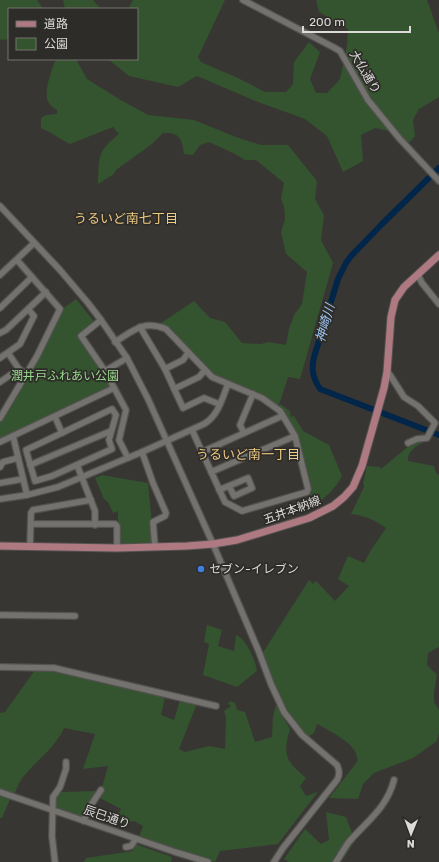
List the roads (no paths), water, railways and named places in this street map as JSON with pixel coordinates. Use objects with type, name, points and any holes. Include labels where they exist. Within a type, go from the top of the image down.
[{"type":"main road","name":"五井本納線","points":[[0,546],[117,548],[213,544],[237,540],[309,518],[337,504],[350,490],[357,478],[377,415],[387,372],[393,305],[404,287],[439,255]]},
{"type":"street","name":"大仏通り","points":[[243,0],[340,51],[368,100],[399,138],[438,180]]},
{"type":"street","points":[[0,206],[60,270],[101,320],[127,358],[148,399],[213,544],[260,652],[271,684],[284,712],[299,732],[339,768],[339,776],[337,780],[283,848],[274,862]]},
{"type":"street","points":[[0,275],[34,243]]},
{"type":"street","points":[[0,418],[37,356],[60,309],[17,260]]},
{"type":"street","points":[[418,275],[422,283],[439,304]]},
{"type":"street","points":[[0,308],[32,277]]},
{"type":"street","points":[[0,333],[6,330],[46,292]]},
{"type":"street","points":[[0,358],[20,344],[34,316],[28,309]]},
{"type":"street","points":[[101,320],[81,336],[105,371],[126,410],[119,440],[128,458]]},
{"type":"street","points":[[115,342],[146,325],[156,325],[166,329],[212,377],[262,398],[280,411],[295,436],[308,489],[307,492],[242,511],[224,502],[192,430]]},
{"type":"street","points":[[140,327],[164,369],[182,408],[204,398],[219,404]]},
{"type":"street","points":[[8,353],[19,369],[26,374]]},
{"type":"street","points":[[164,369],[183,360],[188,353]]},
{"type":"street","points":[[105,371],[127,358]]},
{"type":"street","points":[[0,382],[19,369]]},
{"type":"street","points":[[174,389],[199,377],[205,370]]},
{"type":"street","points":[[387,372],[404,397],[418,406],[435,422],[428,436],[408,443]]},
{"type":"street","points":[[0,499],[27,495],[58,487],[192,430],[212,418],[228,384]]},
{"type":"street","points":[[0,442],[114,388]]},
{"type":"street","points":[[244,433],[240,425],[252,394]]},
{"type":"street","points":[[112,409],[116,415],[111,431],[109,440],[112,450],[52,476],[35,481],[26,450],[112,409]]},
{"type":"street","points":[[202,452],[282,416]]},
{"type":"street","points":[[55,417],[62,433]]},
{"type":"street","points":[[30,465],[111,431]]},
{"type":"street","points":[[13,436],[27,495]]},
{"type":"street","points":[[211,472],[295,436]]},
{"type":"street","points":[[142,452],[166,513],[165,516],[153,522],[155,547]]},
{"type":"street","points":[[0,467],[3,462],[18,458]]},
{"type":"street","points":[[77,465],[95,511],[95,524]]},
{"type":"street","points":[[0,483],[23,479]]},
{"type":"street","points":[[219,490],[229,486]]},
{"type":"street","points":[[30,546],[30,513],[33,510],[91,500]]},
{"type":"street","points":[[31,524],[116,525],[117,548]]},
{"type":"street","points":[[0,615],[75,616]]},
{"type":"street","points":[[0,666],[54,668],[216,706]]},
{"type":"street","points":[[55,862],[52,836],[53,797],[60,787],[66,769],[66,762]]},
{"type":"street","points":[[336,862],[348,844],[372,818],[389,796],[394,780]]},
{"type":"street","points":[[84,821],[87,811],[101,790]]},
{"type":"street","name":"辰巳通り","points":[[0,792],[196,860],[208,862]]},
{"type":"street","points":[[126,847],[131,846],[136,839]]},
{"type":"waterway","name":"神崎川","points":[[439,168],[382,224],[346,263],[338,279],[314,357],[313,366],[314,377],[320,389],[439,435]]},
{"type":"place","name":"セブン-イレブン","points":[[201,569]]},
{"type":"district","name":"うるいど南七丁目","points":[[126,218]]},
{"type":"district","name":"うるいど南一丁目","points":[[248,454]]},
{"type":"park label","name":"潤井戸ふれあい公園","points":[[65,376]]}]
